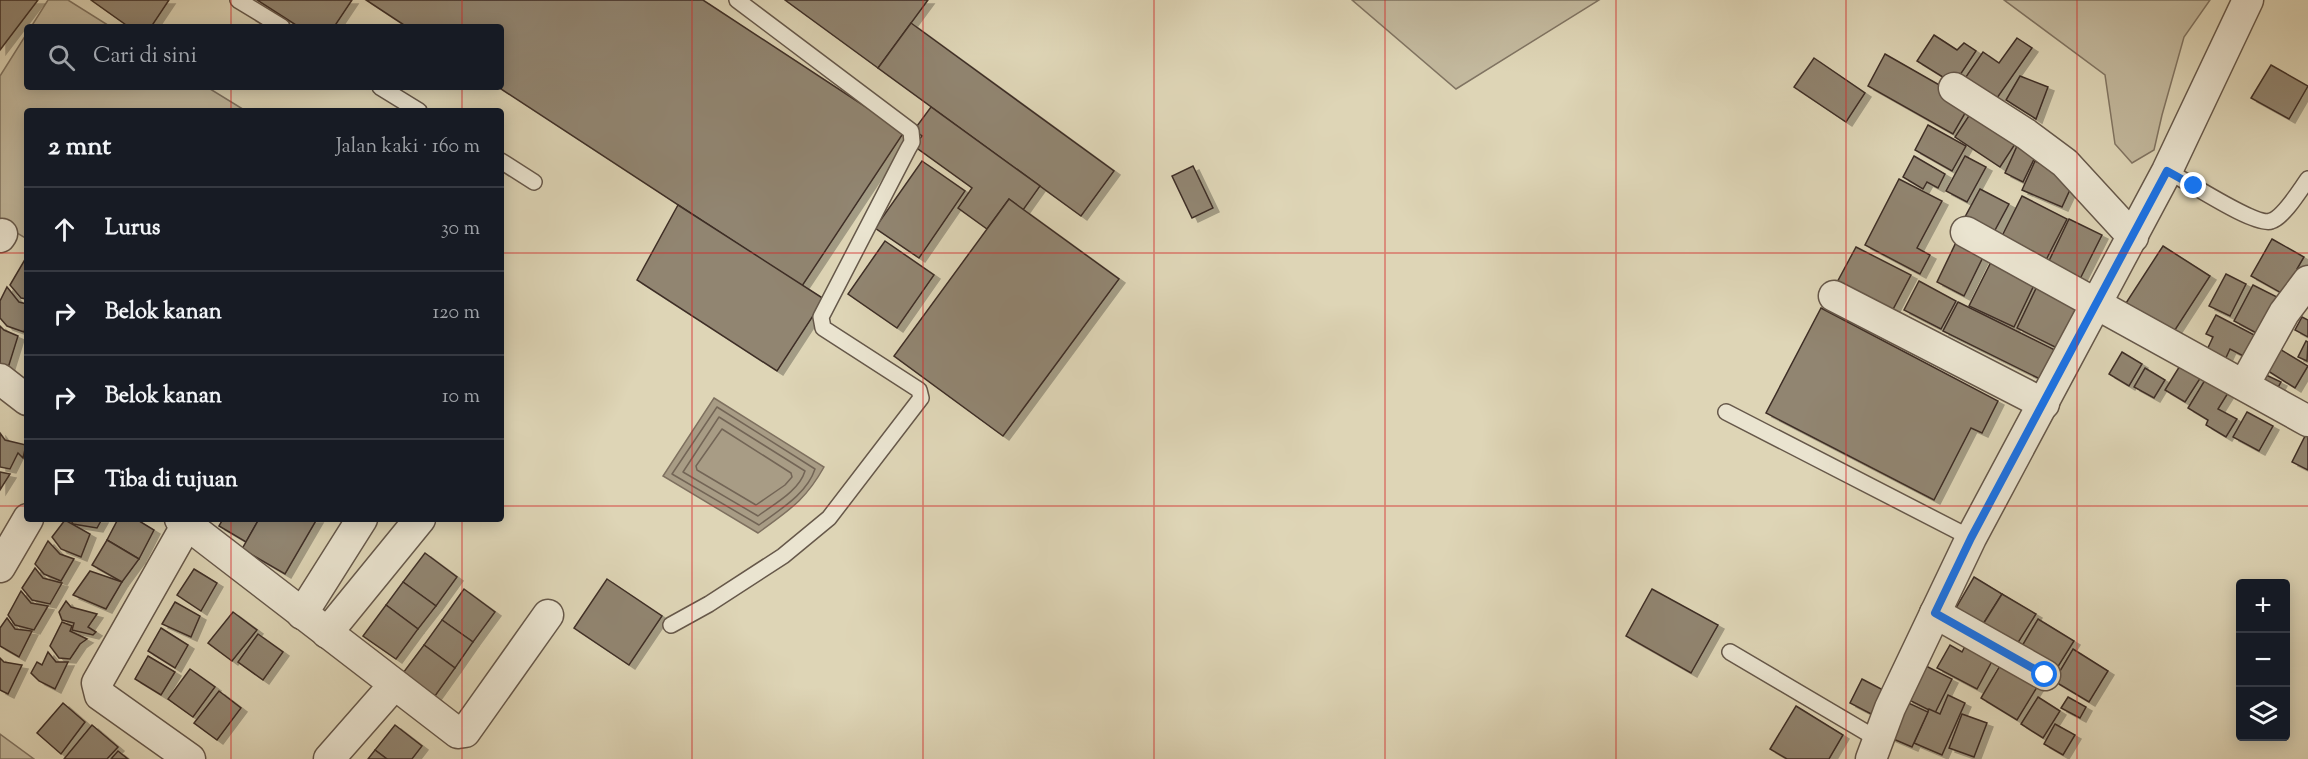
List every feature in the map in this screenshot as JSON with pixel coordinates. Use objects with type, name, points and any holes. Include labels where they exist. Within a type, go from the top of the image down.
[{"type":"street","points":[[1875,749],[1890,708],[1971,538],[2167,171],[2248,0]]},
{"type":"street","points":[[1954,88],[2026,134],[2065,163],[2133,237]]},
{"type":"street","points":[[1966,232],[2308,421]]},
{"type":"street","points":[[2244,385],[2275,327],[2305,292]]},
{"type":"street","points":[[1834,296],[2044,404]]},
{"type":"street","points":[[0,379],[24,398]]},
{"type":"street","points":[[0,567],[26,522]]},
{"type":"street","points":[[185,522],[97,683],[100,695],[190,759]]},
{"type":"street","points":[[187,522],[455,732],[463,734],[548,615]]},
{"type":"street","points":[[302,614],[360,522]]},
{"type":"street","points":[[327,633],[418,522]]},
{"type":"street","points":[[1935,613],[2045,675]]},
{"type":"street","points":[[329,759],[394,685]]},
{"type":"lane","points":[[238,0],[277,24]]},
{"type":"lane","points":[[671,625],[709,604],[783,556],[829,518],[921,398],[919,390],[823,328],[820,323],[821,317],[909,149],[912,142],[911,131],[737,0]]},
{"type":"lane","points":[[385,90],[414,108]]},
{"type":"lane","points":[[504,163],[534,182]]},
{"type":"lane","points":[[2167,171],[2262,222],[2272,221],[2282,213],[2308,179]]},
{"type":"lane","points":[[1726,412],[1971,538]]},
{"type":"lane","points":[[1730,652],[1875,749]]},
{"type":"shaded area","points":[[48,0],[68,0],[106,24],[33,24]]},
{"type":"shaded area","points":[[1352,0],[1599,0],[1456,89]]},
{"type":"shaded area","points":[[2004,0],[2210,0],[2184,37],[2154,150],[2132,163],[2115,144],[2105,75]]},
{"type":"shaded area","points":[[24,38],[24,90],[212,90],[241,108],[24,108],[24,237],[0,223],[0,76]]},
{"type":"shaded area","points":[[0,734],[34,759],[0,759]]},
{"type":"water","points":[[714,398],[824,467],[803,497],[758,533],[663,476]]},
{"type":"building","points":[[0,0],[38,0],[0,50]]},
{"type":"building","points":[[91,0],[169,0],[153,24],[125,24]]},
{"type":"building","points":[[257,0],[352,0],[336,24],[294,24]]},
{"type":"building","points":[[366,0],[703,0],[904,132],[802,286],[503,90],[504,24],[402,24]]},
{"type":"building","points":[[785,0],[928,0],[878,68]]},
{"type":"building","points":[[911,23],[1114,171],[1081,216],[878,68]]},
{"type":"building","points":[[1934,35],[1957,50],[1964,43],[1976,51],[1954,84],[1917,61]]},
{"type":"building","points":[[2017,38],[2032,48],[1990,108],[1959,87],[1983,52],[1999,63]]},
{"type":"building","points":[[1885,54],[1971,103],[1953,134],[1868,86]]},
{"type":"building","points":[[1814,58],[1865,93],[1846,122],[1794,87]]},
{"type":"building","points":[[2271,65],[2308,86],[2289,119],[2251,98]]},
{"type":"building","points":[[2020,76],[2048,87],[2036,119],[2006,100]]},
{"type":"building","points":[[1976,105],[2021,135],[2000,167],[1955,137]]},
{"type":"building","points":[[931,107],[1040,186],[1023,210],[1009,199],[987,229],[958,208],[972,188],[914,146],[922,136],[914,130]]},
{"type":"building","points":[[1928,125],[1966,146],[1952,171],[1915,150]]},
{"type":"building","points":[[2017,146],[2036,155],[2023,182],[2005,173]]},
{"type":"building","points":[[1914,156],[1945,174],[1938,188],[1927,182],[1923,189],[1903,177]]},
{"type":"building","points":[[1965,156],[1986,167],[1967,202],[1946,191]]},
{"type":"building","points":[[922,161],[965,191],[919,258],[875,228]]},
{"type":"building","points":[[2035,161],[2075,179],[2062,207],[2022,190]]},
{"type":"building","points":[[1193,166],[1213,208],[1192,218],[1172,176]]},
{"type":"building","points":[[1899,179],[1942,201],[1917,248],[1930,255],[1920,274],[1865,245]]},
{"type":"building","points":[[1980,189],[2009,204],[1994,232],[1965,217]]},
{"type":"building","points":[[2022,196],[2067,219],[2045,262],[2000,240]]},
{"type":"building","points":[[1009,199],[1119,279],[1003,436],[894,356]]},
{"type":"building","points":[[678,205],[824,299],[777,371],[637,280]]},
{"type":"building","points":[[2069,219],[2102,235],[2080,279],[2048,263]]},
{"type":"building","points":[[1960,234],[1988,247],[1964,296],[1937,282]]},
{"type":"building","points":[[2272,239],[2304,257],[2297,269],[2306,274],[2292,299],[2251,276]]},
{"type":"building","points":[[885,241],[934,275],[897,328],[848,294]]},
{"type":"building","points":[[2163,246],[2210,276],[2173,333],[2126,303]]},
{"type":"building","points":[[1856,247],[1911,275],[1889,317],[1834,288]]},
{"type":"building","points":[[1994,256],[2038,277],[2014,327],[1969,306]]},
{"type":"building","points":[[24,261],[24,298],[10,285]]},
{"type":"building","points":[[2226,274],[2246,284],[2230,316],[2209,306]]},
{"type":"building","points":[[2041,278],[2082,297],[2057,348],[2017,328]]},
{"type":"building","points":[[1919,281],[1956,301],[1941,329],[1904,310]]},
{"type":"building","points":[[2253,285],[2279,298],[2260,335],[2234,321]]},
{"type":"building","points":[[7,287],[19,302],[24,303],[24,332],[7,326],[0,318],[0,301]]},
{"type":"building","points":[[1958,302],[2055,350],[2040,379],[1943,331]]},
{"type":"building","points":[[1821,308],[1998,401],[1982,433],[1971,428],[1934,500],[1766,413]]},
{"type":"building","points":[[2216,315],[2262,339],[2251,360],[2230,349],[2224,362],[2206,352],[2213,337],[2206,334]]},
{"type":"building","points":[[2302,317],[2308,320],[2308,337],[2295,330]]},
{"type":"building","points":[[0,326],[18,336],[8,368],[0,366]]},
{"type":"building","points":[[2306,341],[2308,342],[2307,361],[2298,357]]},
{"type":"building","points":[[2278,348],[2308,366],[2295,388],[2265,369]]},
{"type":"building","points":[[2122,352],[2142,364],[2129,386],[2109,374]]},
{"type":"building","points":[[2181,364],[2201,377],[2185,402],[2165,390]]},
{"type":"building","points":[[2145,368],[2165,380],[2154,398],[2134,387]]},
{"type":"building","points":[[2264,374],[2281,382],[2276,391],[2260,382]]},
{"type":"building","points":[[2205,380],[2228,393],[2218,409],[2237,419],[2226,437],[2206,425],[2208,420],[2188,408]]},
{"type":"building","points":[[2247,412],[2273,426],[2259,451],[2233,437]]},
{"type":"building","points":[[2308,430],[2308,470],[2292,462]]},
{"type":"building","points":[[0,433],[5,440],[24,445],[24,454],[23,458],[18,453],[10,469],[0,467]]},
{"type":"building","points":[[0,472],[10,474],[0,490]]},
{"type":"building","points":[[63,522],[69,522],[90,534],[81,557],[61,549],[52,537]]},
{"type":"building","points":[[72,522],[100,522],[97,528]]},
{"type":"building","points":[[116,522],[141,522],[154,530],[139,559],[107,540]]},
{"type":"building","points":[[221,522],[257,522],[246,542],[219,526]]},
{"type":"building","points":[[257,522],[315,522],[285,574],[242,549]]},
{"type":"building","points":[[107,540],[139,559],[122,582],[92,565]]},
{"type":"building","points":[[48,541],[60,554],[74,559],[61,581],[44,574],[35,564]]},
{"type":"building","points":[[425,553],[457,577],[436,606],[403,582]]},
{"type":"building","points":[[35,568],[43,578],[62,583],[50,604],[32,600],[22,588]]},
{"type":"building","points":[[194,569],[217,583],[201,611],[177,595]]},
{"type":"building","points":[[90,571],[122,582],[106,609],[73,595]]},
{"type":"building","points":[[1974,577],[2002,594],[1980,629],[1953,613]]},
{"type":"building","points":[[607,579],[662,616],[629,665],[574,628]]},
{"type":"building","points":[[403,582],[436,606],[418,629],[386,605]]},
{"type":"building","points":[[464,589],[495,612],[473,642],[442,620]]},
{"type":"building","points":[[1652,589],[1718,625],[1691,673],[1626,636]]},
{"type":"building","points":[[21,591],[31,603],[48,606],[34,630],[15,625],[8,615]]},
{"type":"building","points":[[2002,594],[2036,614],[2014,649],[1980,629]]},
{"type":"building","points":[[66,601],[71,607],[97,614],[88,627],[96,632],[93,635],[72,630],[74,623],[62,620],[59,612]]},
{"type":"building","points":[[175,602],[200,616],[191,637],[162,624]]},
{"type":"building","points":[[386,605],[418,629],[396,659],[363,636]]},
{"type":"building","points":[[233,612],[257,630],[232,661],[208,643]]},
{"type":"building","points":[[7,618],[15,629],[32,631],[19,657],[0,646],[0,628]]},
{"type":"building","points":[[2038,619],[2074,641],[2054,673],[2019,651]]},
{"type":"building","points":[[442,620],[473,642],[455,668],[424,645]]},
{"type":"building","points":[[62,622],[72,626],[70,631],[87,639],[80,644],[70,659],[59,658],[50,646]]},
{"type":"building","points":[[161,628],[188,645],[175,668],[148,651]]},
{"type":"building","points":[[258,634],[283,652],[263,680],[238,662]]},
{"type":"building","points":[[1971,635],[1998,650],[1977,689],[1937,668],[1950,645],[1962,652]]},
{"type":"building","points":[[424,645],[455,668],[435,696],[403,673]]},
{"type":"building","points":[[2073,649],[2108,671],[2089,702],[2054,681]]},
{"type":"building","points":[[48,652],[56,662],[68,662],[55,689],[39,681],[31,673],[37,662],[42,665]]},
{"type":"building","points":[[148,656],[175,672],[161,695],[135,679]]},
{"type":"building","points":[[2005,657],[2042,679],[2017,720],[1981,698]]},
{"type":"building","points":[[0,658],[4,662],[22,665],[8,694],[0,690]]},
{"type":"building","points":[[1924,665],[1952,679],[1935,713],[1907,699]]},
{"type":"building","points":[[190,669],[215,687],[193,717],[168,699]]},
{"type":"building","points":[[1862,679],[1887,692],[1875,716],[1850,703]]},
{"type":"building","points":[[219,691],[241,708],[217,740],[194,723]]},
{"type":"building","points":[[1948,695],[1965,703],[1942,755],[1914,743],[1929,709],[1940,714]]},
{"type":"building","points":[[2038,697],[2060,711],[2043,738],[2021,724]]},
{"type":"building","points":[[2068,697],[2086,707],[2080,718],[2061,708]]},
{"type":"building","points":[[1900,699],[1928,712],[1912,747],[1884,735]]},
{"type":"building","points":[[63,703],[85,722],[61,754],[37,733]]},
{"type":"building","points":[[1796,706],[1843,735],[1829,759],[1787,759],[1770,749]]},
{"type":"building","points":[[1962,714],[1987,723],[1974,757],[1949,748]]},
{"type":"building","points":[[2055,724],[2075,735],[2063,755],[2044,744]]},
{"type":"building","points":[[92,725],[118,747],[107,759],[64,759]]},
{"type":"building","points":[[395,725],[422,746],[412,759],[387,759],[375,750]]},
{"type":"building","points":[[375,750],[387,759],[368,759]]},
{"type":"building","points":[[118,751],[128,759],[111,759]]},
{"type":"route","points":[[2045,675],[1935,613],[1971,538],[2167,171],[2194,186]]}]
